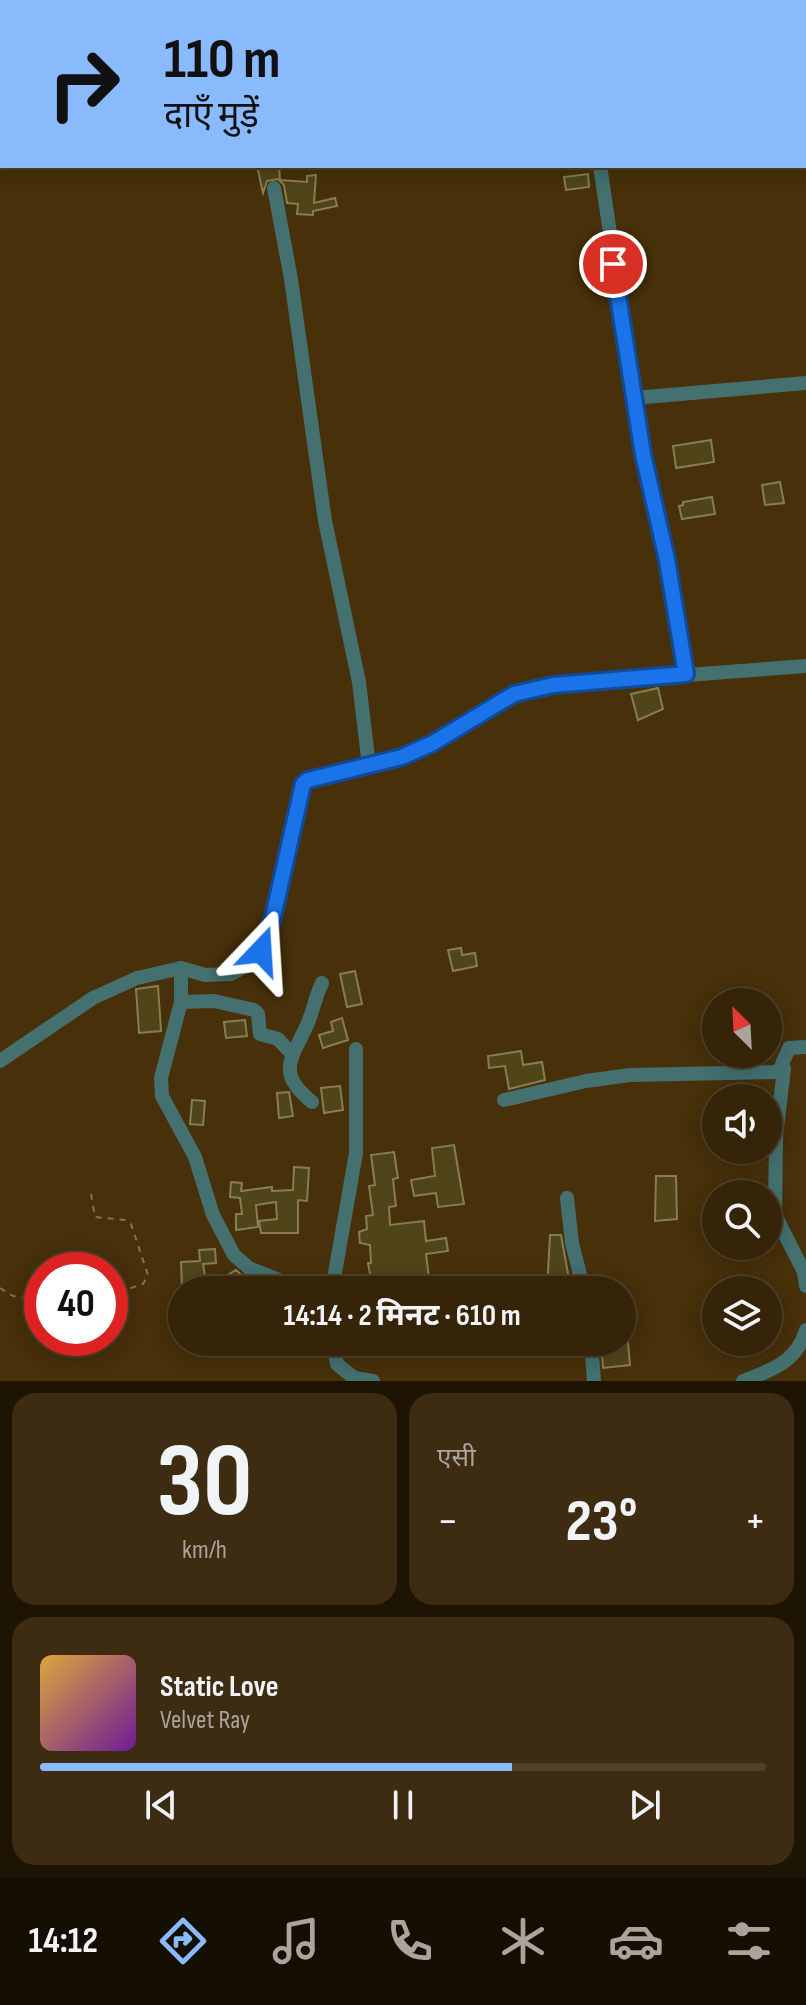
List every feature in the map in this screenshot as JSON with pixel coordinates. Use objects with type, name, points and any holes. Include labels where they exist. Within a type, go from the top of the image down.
[{"type":"street","points":[[600,168],[643,454],[667,560],[686,674]]},
{"type":"street","points":[[274,188],[291,279],[325,521],[359,682],[369,766]]},
{"type":"street","points":[[634,398],[806,383]]},
{"type":"street","points":[[0,1061],[93,998],[137,978],[181,968],[205,975],[231,974],[254,962],[273,917],[303,784],[316,776],[402,757],[433,743],[514,694],[553,685],[806,666]]},
{"type":"street","points":[[181,968],[181,1002],[160,1085],[162,1096],[195,1157],[220,1232],[234,1255],[249,1268],[269,1276]]},
{"type":"street","points":[[312,1102],[292,1082],[291,1053],[308,1023],[322,983]]},
{"type":"street","points":[[181,1002],[214,1001],[254,1010],[258,1014],[260,1034],[278,1039],[291,1053]]},
{"type":"street","points":[[806,1047],[787,1050],[782,1064],[781,1119],[776,1136],[775,1215],[804,1272],[806,1286]]},
{"type":"street","points":[[334,1276],[356,1153],[356,1049]]},
{"type":"street","points":[[504,1100],[586,1081],[630,1075],[769,1073],[784,1069]]},
{"type":"street","points":[[567,1198],[572,1243],[580,1276]]},
{"type":"street","points":[[743,1381],[790,1360],[799,1349],[806,1330]]},
{"type":"street","points":[[336,1356],[337,1364],[354,1378],[373,1381]]},
{"type":"street","points":[[592,1356],[594,1381]]},
{"type":"path","points":[[91,1194],[95,1217],[129,1221],[148,1275],[143,1284],[128,1289]]},
{"type":"path","points":[[0,1288],[13,1296],[24,1298]]},
{"type":"building","points":[[257,168],[279,168],[280,180],[307,182],[307,176],[316,175],[314,203],[335,198],[337,206],[313,211],[313,215],[297,214],[298,204],[287,203],[284,185],[278,179],[267,181],[263,193]]},
{"type":"building","points":[[588,174],[589,187],[566,190],[564,177]]},
{"type":"building","points":[[711,440],[714,462],[676,468],[673,446]]},
{"type":"building","points":[[780,482],[784,503],[765,505],[762,485]]},
{"type":"building","points":[[712,497],[715,514],[682,519],[679,506],[683,502]]},
{"type":"building","points":[[658,688],[663,709],[638,720],[631,694]]},
{"type":"building","points":[[461,948],[462,955],[475,953],[477,966],[453,971],[448,950]]},
{"type":"building","points":[[355,971],[362,1004],[347,1007],[340,974]]},
{"type":"building","points":[[158,986],[161,1031],[139,1033],[136,989]]},
{"type":"building","points":[[342,1018],[348,1040],[323,1048],[319,1035],[333,1031],[331,1022]]},
{"type":"building","points":[[245,1020],[247,1036],[226,1038],[224,1022]]},
{"type":"building","points":[[521,1051],[523,1065],[542,1062],[545,1080],[509,1089],[505,1066],[489,1068],[488,1056]]},
{"type":"building","points":[[340,1086],[343,1110],[324,1113],[321,1088]]},
{"type":"building","points":[[289,1092],[293,1116],[279,1118],[277,1093]]},
{"type":"building","points":[[192,1100],[205,1101],[203,1125],[190,1124]]},
{"type":"building","points":[[454,1145],[464,1204],[438,1207],[436,1193],[414,1196],[411,1180],[435,1176],[432,1148]]},
{"type":"building","points":[[394,1152],[398,1178],[393,1179],[396,1206],[389,1207],[390,1225],[424,1221],[426,1241],[446,1238],[448,1251],[426,1254],[429,1276],[370,1276],[370,1245],[360,1243],[359,1232],[367,1229],[366,1216],[373,1215],[369,1186],[375,1185],[371,1155]]},
{"type":"building","points":[[294,1167],[309,1168],[307,1201],[298,1200],[298,1233],[261,1233],[259,1221],[277,1219],[276,1202],[256,1205],[258,1227],[236,1230],[236,1214],[242,1214],[240,1198],[230,1197],[231,1182],[242,1183],[241,1191],[272,1187],[272,1191],[293,1190]]},
{"type":"building","points":[[656,1176],[676,1176],[677,1219],[655,1221]]},
{"type":"building","points":[[550,1235],[561,1235],[568,1276],[548,1276]]},
{"type":"building","points":[[215,1249],[216,1263],[203,1264],[205,1276],[182,1276],[181,1262],[200,1261],[199,1250]]},
{"type":"building","points":[[236,1270],[242,1276],[226,1276]]},
{"type":"building","points":[[602,1356],[629,1356],[630,1365],[603,1368]]},
{"type":"route","points":[[261,951],[273,917],[303,784],[308,780],[402,757],[433,743],[514,694],[553,685],[686,674],[667,560],[643,454],[613,264]]}]
